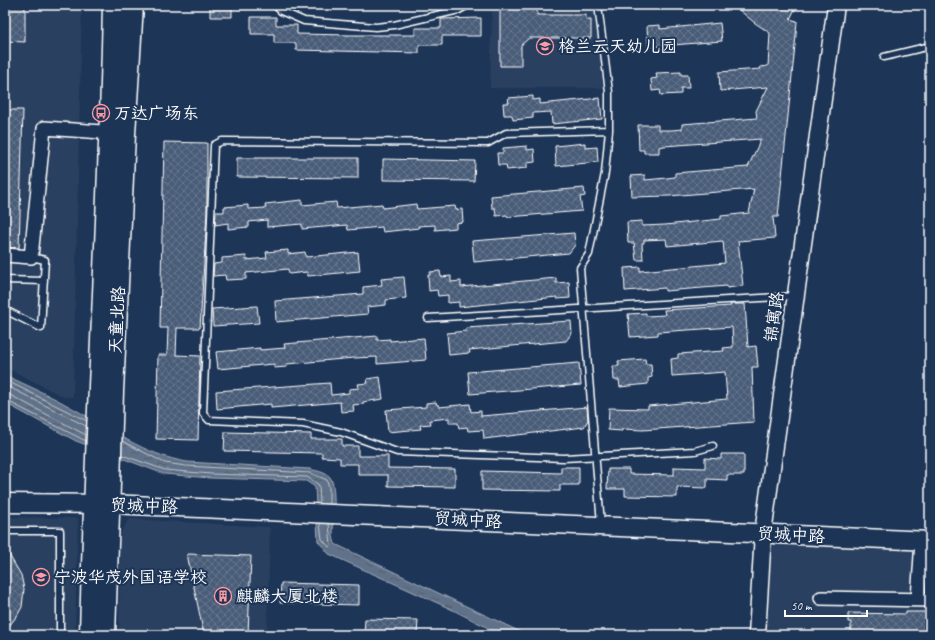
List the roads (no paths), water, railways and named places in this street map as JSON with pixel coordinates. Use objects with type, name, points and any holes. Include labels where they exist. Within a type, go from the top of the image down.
[{"type":"main road","points":[[114,5],[118,133]]},
{"type":"main road","name":"天童北路","points":[[105,635],[102,504],[103,459],[118,133],[133,5]]},
{"type":"main road","name":"贸城中路","points":[[5,503],[102,504],[926,541]]},
{"type":"main road","points":[[90,635],[102,504]]},
{"type":"street","name":"锦寓路","points":[[756,635],[763,533],[836,5]]},
{"type":"street","points":[[5,255],[31,257],[44,128],[118,133]]},
{"type":"street","points":[[821,598],[924,600],[926,541]]},
{"type":"lane","points":[[274,5],[281,11],[304,22],[376,27],[394,25],[459,10],[468,5]]},
{"type":"lane","points":[[598,5],[609,92],[609,130],[605,173],[589,254],[580,268],[602,526]]},
{"type":"lane","points":[[884,57],[930,46]]},
{"type":"lane","points":[[609,130],[506,133],[488,143],[222,141],[214,145],[203,413],[209,420],[303,424],[341,432],[398,452],[564,458],[695,451],[713,446]]},
{"type":"lane","points":[[5,310],[41,328],[45,260],[31,257]]},
{"type":"lane","points":[[5,280],[44,281]]},
{"type":"lane","points":[[428,318],[796,296]]},
{"type":"lane","points":[[5,531],[60,531],[60,635]]},
{"type":"water","points":[[5,375],[57,400],[114,433],[157,454],[172,459],[187,462],[310,469],[326,474],[330,477],[333,488],[333,536],[335,544],[527,635],[502,635],[453,610],[329,554],[318,541],[315,487],[306,481],[210,478],[164,474],[76,441],[5,403]]},
{"type":"place","name":"格兰云天幼儿园","points":[[545,46]]},
{"type":"place","name":"万达广场东","points":[[101,113]]},
{"type":"place","name":"宁波华茂外国语学校","points":[[41,577]]},
{"type":"place","name":"麒麟大厦北楼","points":[[223,596]]}]
